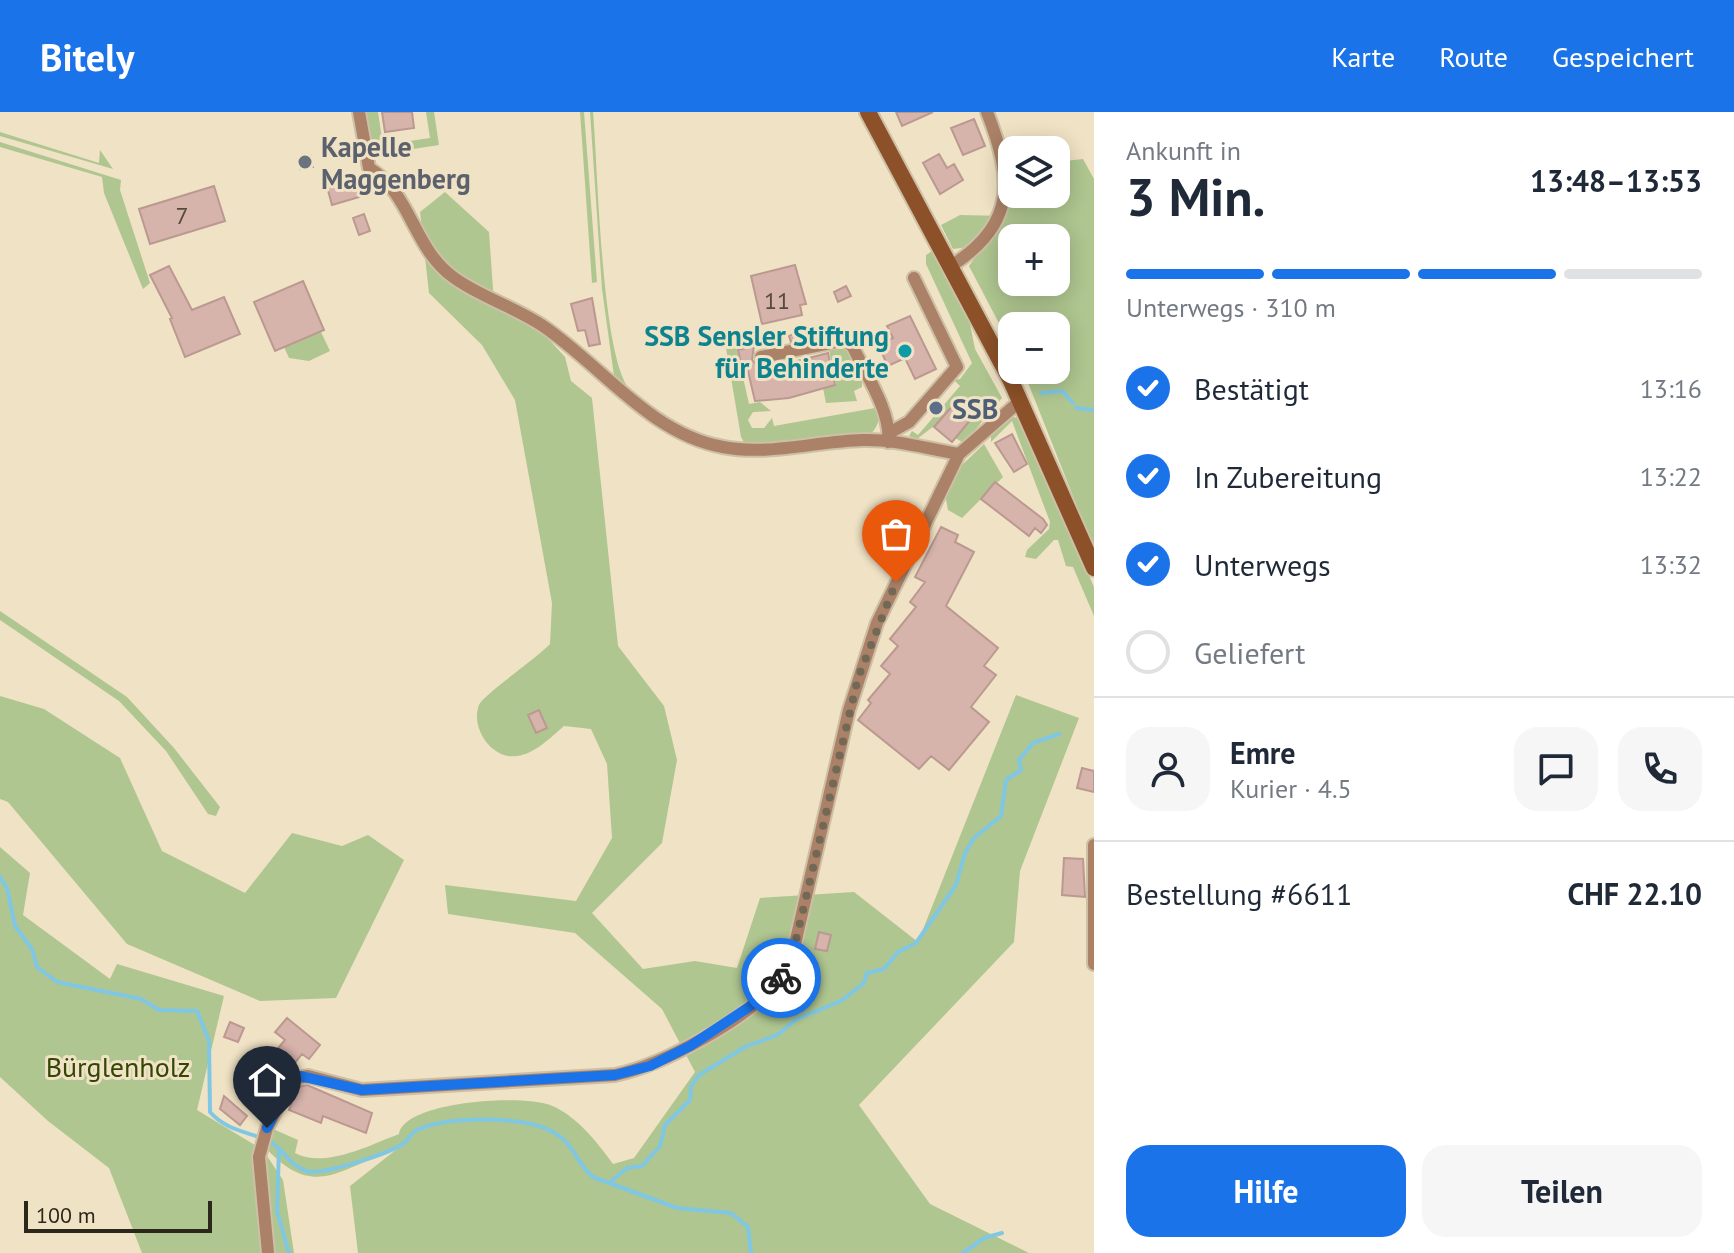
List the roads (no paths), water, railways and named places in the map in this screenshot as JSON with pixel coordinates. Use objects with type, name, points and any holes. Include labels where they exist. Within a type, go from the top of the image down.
[{"type":"main road","points":[[868,112],[1020,401],[1094,568]]},
{"type":"street","points":[[359,112],[369,168],[385,178],[396,191],[424,248],[449,274],[520,310],[548,329],[670,427],[711,445],[740,449],[888,437],[959,454]]},
{"type":"street","points":[[951,266],[989,235],[1000,217],[1004,164],[987,112]]},
{"type":"street","points":[[888,437],[909,422],[957,367],[914,278]]},
{"type":"street","points":[[761,357],[845,340],[853,347],[888,437]]},
{"type":"street","points":[[268,1253],[259,1157],[267,1128],[292,1079],[300,1076],[362,1090],[566,1080],[627,1073],[663,1061],[690,1046],[772,988],[787,967],[795,944],[841,741],[865,656],[893,588],[959,454],[1020,401]]},
{"type":"street","points":[[1094,845],[1094,964]]},
{"type":"waterway","points":[[1041,393],[1062,391],[1073,403]]},
{"type":"waterway","points":[[1076,408],[1094,410]]},
{"type":"waterway","points":[[609,1183],[627,1168],[642,1166],[660,1146],[665,1125],[690,1100],[691,1086],[699,1075],[745,1047],[777,1035],[797,1019],[841,1001],[864,983],[867,973],[884,969],[898,952],[916,943],[956,885],[965,853],[974,838],[1001,816],[1006,780],[1021,770],[1019,760],[1033,743],[1059,734]]},
{"type":"waterway","points":[[0,877],[7,888],[15,926],[32,949],[37,967],[57,982],[141,999],[159,1010],[197,1011],[209,1041],[210,1112],[230,1127],[274,1144],[300,1168],[314,1172],[372,1158],[404,1143],[415,1131],[446,1122],[502,1120],[536,1125],[564,1140],[593,1177],[677,1208],[731,1213],[748,1227],[751,1253]]},
{"type":"waterway","points":[[279,1149],[277,1211],[289,1253]]},
{"type":"waterway","points":[[963,1253],[984,1238],[1002,1233]]},
{"type":"place","name":"Kapelle Maggenberg","points":[[305,162]]},
{"type":"place","name":"SSB Sensler Stiftung für Behinderte","points":[[905,351]]},
{"type":"place","name":"SSB","points":[[936,408]]},
{"type":"park label","name":"Bürglenholz","points":[[118,1066]]}]
